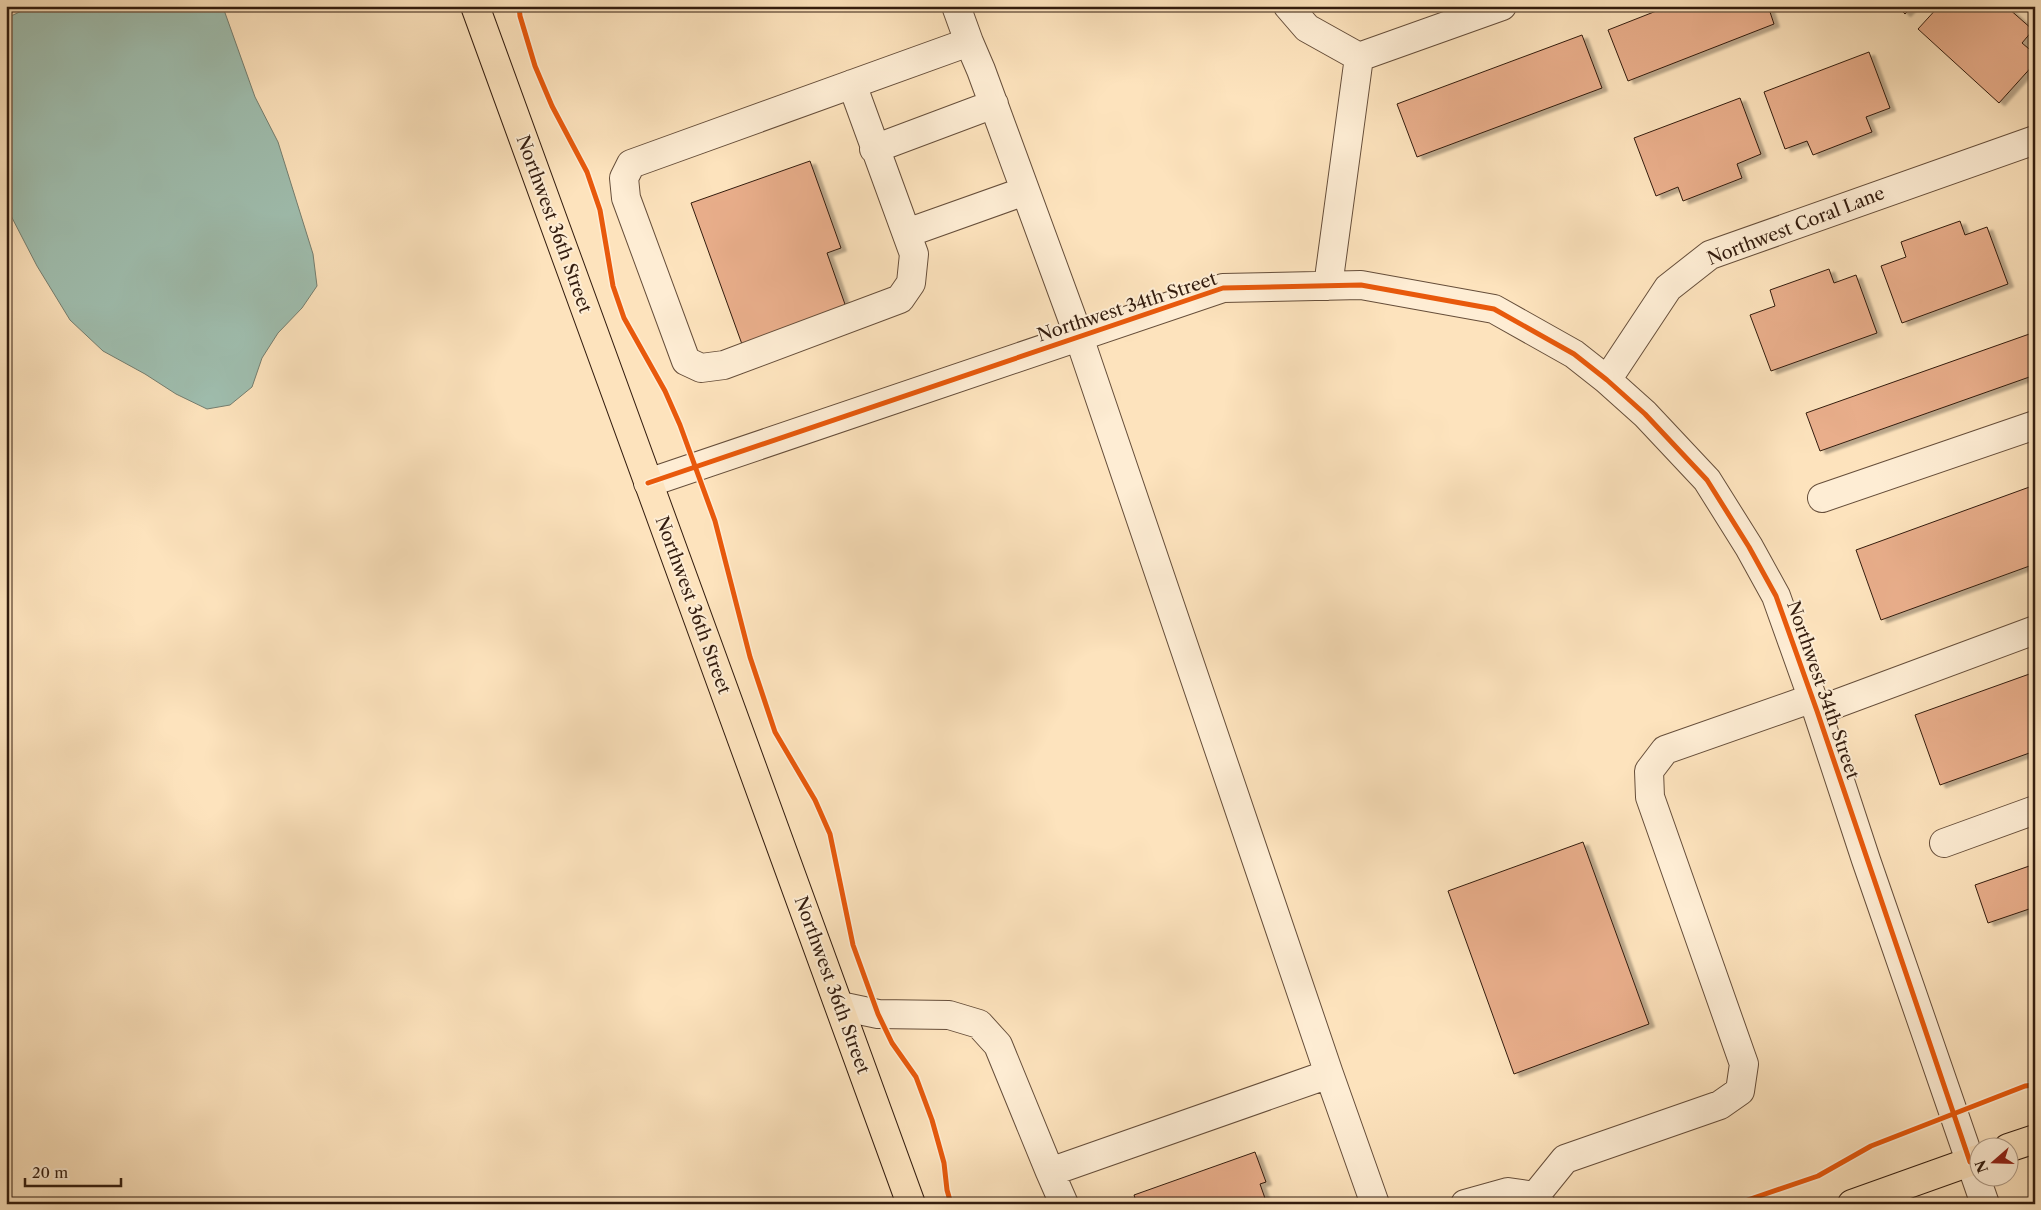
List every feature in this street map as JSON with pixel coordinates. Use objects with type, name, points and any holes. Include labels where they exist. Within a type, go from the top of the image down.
[{"type":"main road","name":"Northwest 36th Street","points":[[475,6],[911,1204]]},
{"type":"main road","points":[[2018,1145],[2035,1139]]},
{"type":"main road","points":[[1852,1204],[1968,1162]]},
{"type":"street","points":[[956,6],[994,104],[1078,337],[1375,1204]]},
{"type":"street","points":[[1288,6],[1307,28],[1360,57],[1502,6]]},
{"type":"street","points":[[852,84],[874,149],[914,254],[911,283],[900,299],[724,365],[701,368],[686,360],[626,198],[624,178],[631,164],[852,84],[969,42]]},
{"type":"street","points":[[1328,286],[1360,57]]},
{"type":"street","points":[[874,149],[994,104]]},
{"type":"street","name":"Northwest Coral Lane","points":[[1607,380],[1668,288],[1710,255],[2035,140]]},
{"type":"street","points":[[907,233],[1025,191]]},
{"type":"street","name":"Northwest 34th Street","points":[[648,482],[1222,288],[1361,285],[1494,309],[1574,354],[1645,414],[1707,480],[1749,547],[1776,596],[1968,1143]]},
{"type":"street","points":[[1822,498],[2035,425]]},
{"type":"street","points":[[1465,1204],[1508,1192],[1538,1200],[1565,1159],[1720,1105],[1740,1090],[1744,1064],[1650,797],[1649,771],[1665,750],[1815,705],[2035,630]]},
{"type":"street","points":[[1944,843],[2035,810]]},
{"type":"street","points":[[840,1006],[878,1014],[949,1015],[979,1024],[998,1045],[1064,1204]]},
{"type":"street","points":[[1050,1172],[1329,1074]]},
{"type":"street","name":"Northwest 34th Street","points":[[1981,1188],[1985,1204]]},
{"type":"shaded area","points":[[32,6],[223,6],[255,97],[278,142],[313,254],[317,286],[302,308],[278,333],[262,358],[252,387],[230,405],[207,409],[176,394],[103,351],[70,320],[37,266],[9,212],[6,199],[6,23],[9,17]]},
{"type":"building","points":[[1669,6],[1768,6],[1774,24],[1628,81],[1608,30]]},
{"type":"building","points":[[1897,6],[1913,6],[1905,14]]},
{"type":"building","points":[[1939,6],[1999,6],[2004,11],[2008,8],[2033,30],[2022,43],[2035,54],[2035,63],[1999,103],[1918,29]]},
{"type":"building","points":[[1582,35],[1602,88],[1417,157],[1397,104]]},
{"type":"building","points":[[1869,52],[1890,108],[1866,117],[1872,132],[1813,155],[1807,141],[1785,149],[1764,92]]},
{"type":"building","points":[[1740,98],[1761,154],[1737,164],[1742,178],[1683,201],[1678,187],[1656,196],[1634,138]]},
{"type":"building","points":[[810,161],[841,248],[827,253],[847,310],[743,347],[691,203]]},
{"type":"building","points":[[1960,221],[1965,235],[1987,227],[2008,284],[1902,323],[1881,266],[1906,257],[1901,242]]},
{"type":"building","points":[[1829,269],[1834,283],[1856,275],[1877,333],[1771,371],[1750,315],[1775,306],[1770,290]]},
{"type":"building","points":[[2035,332],[2035,375],[1820,451],[1806,413]]},
{"type":"building","points":[[2035,485],[2035,564],[1881,620],[1856,550]]},
{"type":"building","points":[[2035,672],[2035,751],[1940,785],[1915,715]]},
{"type":"building","points":[[1583,842],[1649,1024],[1514,1074],[1448,891]]},
{"type":"building","points":[[2035,864],[2035,907],[1988,923],[1975,885]]},
{"type":"building","points":[[1255,1152],[1266,1182],[1260,1184],[1267,1204],[1137,1204],[1134,1195]]},
{"type":"cycle path","points":[[519,6],[520,16],[535,66],[552,106],[587,172],[600,210],[613,286],[624,318],[665,391],[680,425],[715,521],[750,657],[775,732],[815,800],[830,834],[853,945],[878,1014],[892,1043],[916,1077],[932,1120],[944,1163],[947,1190],[951,1204]]},
{"type":"cycle path","points":[[648,483],[1223,288],[1361,285],[1494,309],[1574,354],[1645,414],[1707,480],[1749,547],[1776,596],[1968,1156]]},
{"type":"cycle path","points":[[1736,1204],[1818,1176],[1871,1146],[2025,1086],[2035,1085]]}]
